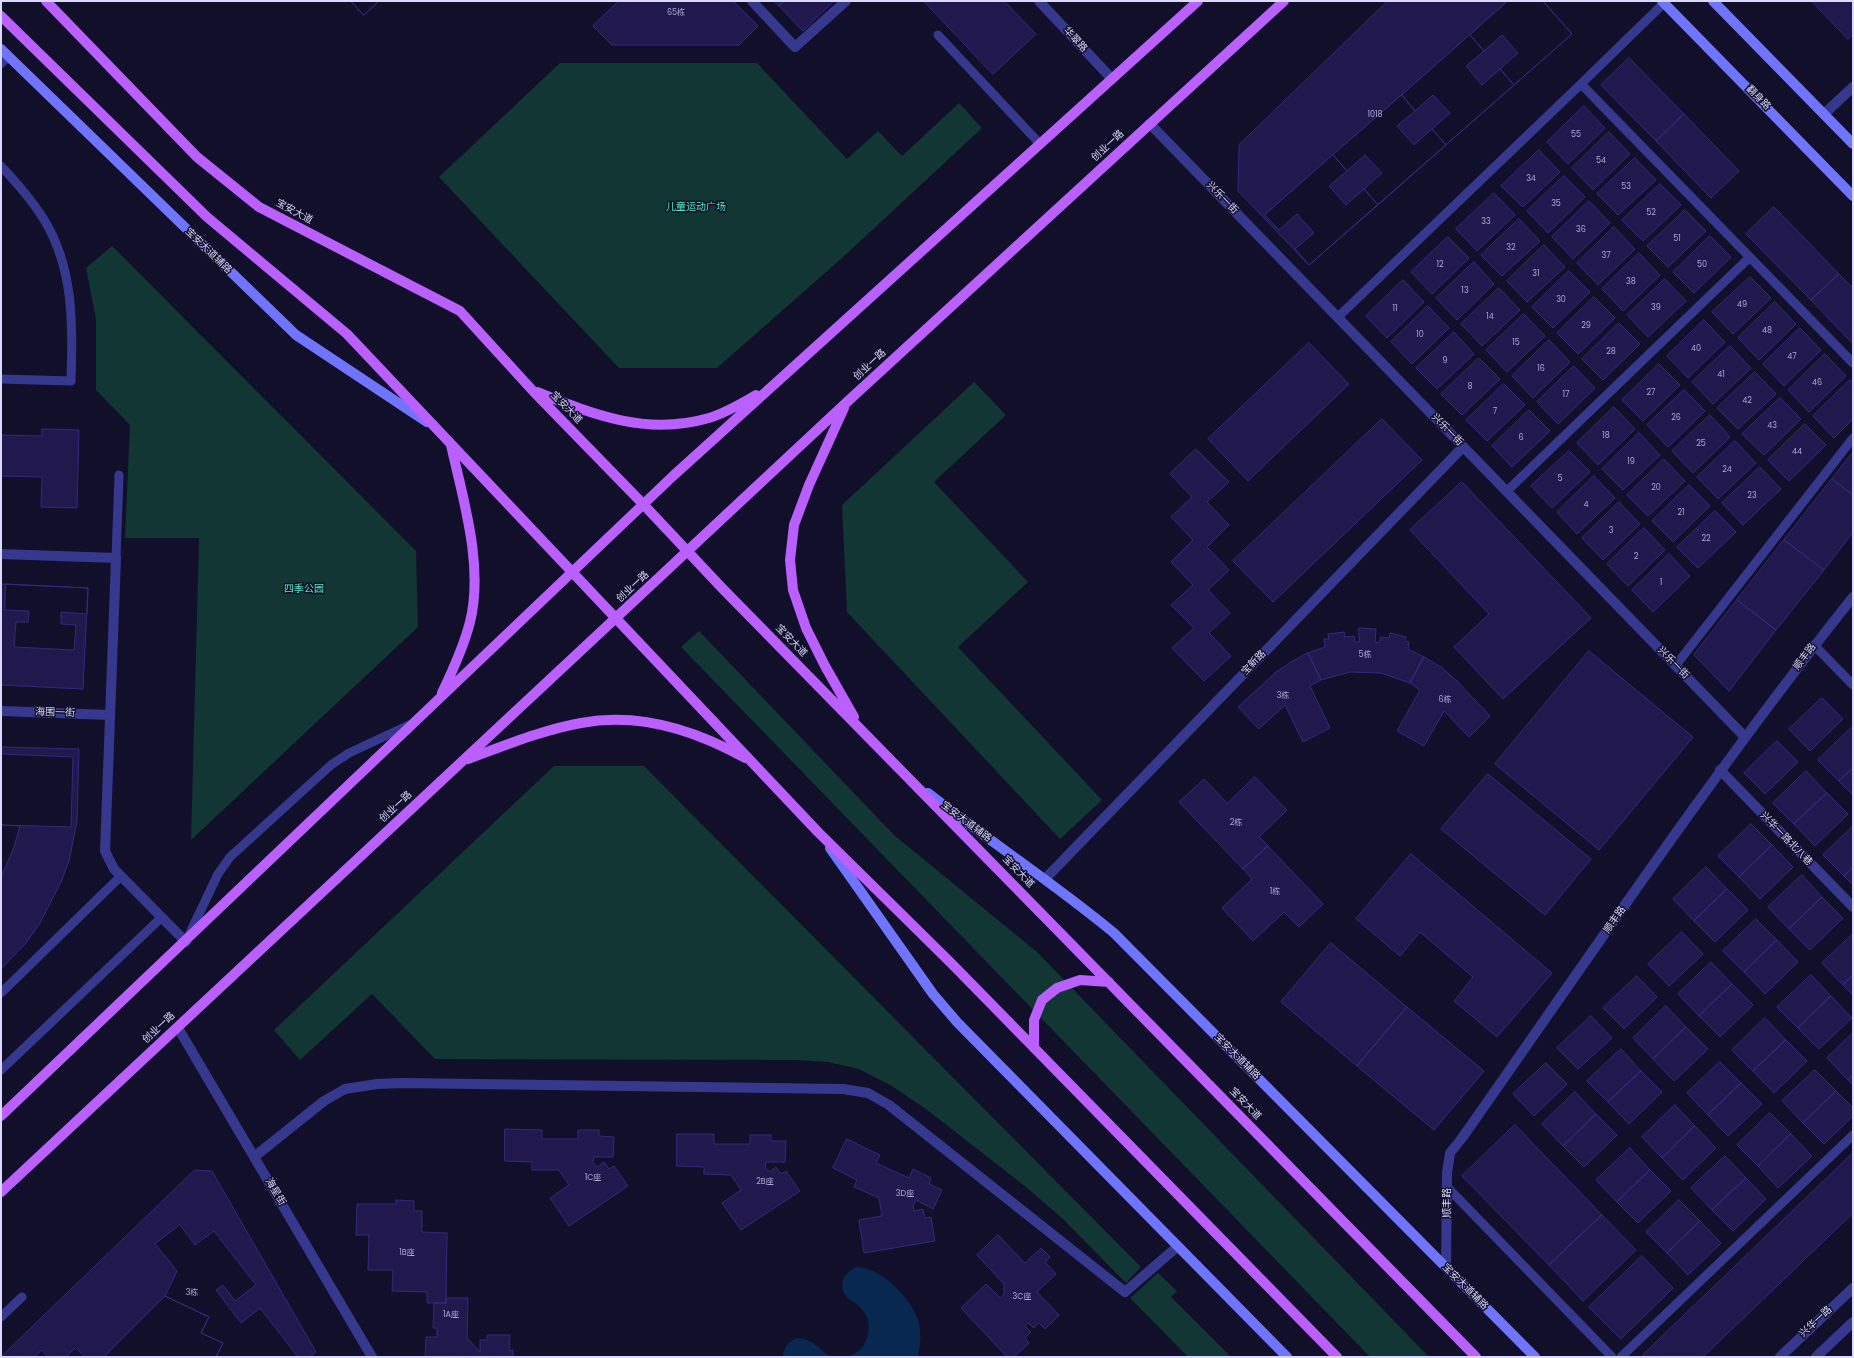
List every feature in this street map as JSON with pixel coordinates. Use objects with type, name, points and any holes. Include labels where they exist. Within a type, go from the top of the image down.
[{"type":"main road","name":"宝安大道","points":[[46,1],[197,157],[259,207],[460,311],[533,391],[688,552],[1476,1357]]},
{"type":"main road","points":[[1,1116],[186,942],[643,504],[1198,1]]},
{"type":"main road","name":"创业一路","points":[[1,1192],[462,761],[617,619],[847,402],[1284,1]]},
{"type":"main road","points":[[1713,1],[1853,144]]},
{"type":"main road","name":"翻身路","points":[[1663,2],[1853,196]]},
{"type":"main road","points":[[1,16],[207,217],[347,334],[818,832],[951,963],[1336,1357]]},
{"type":"main road","name":"宝安大道辅路","points":[[3,56],[296,335],[435,427]]},
{"type":"main road","points":[[533,391],[591,414],[629,422],[653,425],[682,424],[710,418],[736,407],[773,385]]},
{"type":"main road","points":[[847,402],[809,485],[794,525],[790,560],[793,590],[806,628],[860,729]]},
{"type":"main road","points":[[438,700],[451,675],[470,622],[475,582],[472,546],[452,445]]},
{"type":"main road","points":[[462,761],[556,729],[581,723],[614,720],[676,727],[709,740],[753,762]]},
{"type":"main road","name":"宝安大道辅路","points":[[916,784],[959,818],[1081,905],[1114,933],[1535,1357]]},
{"type":"main road","points":[[818,832],[933,994],[957,1022],[1287,1357]]},
{"type":"main road","points":[[1034,1048],[1034,1020],[1042,1000],[1057,988],[1080,980],[1109,982]]},
{"type":"street","points":[[752,1],[795,47],[846,1]]},
{"type":"street","name":"华翠路","points":[[1039,1],[1112,79]]},
{"type":"street","points":[[1824,114],[1853,88]]},
{"type":"street","name":"兴乐一街","points":[[1150,124],[1745,737]]},
{"type":"street","name":"宝新路","points":[[1045,879],[1463,447]]},
{"type":"street","points":[[1,554],[116,558],[105,851],[110,862],[121,876],[186,942]]},
{"type":"street","name":"顺丰路","points":[[1446,1268],[1447,1187],[1450,1153],[1720,770],[1814,645],[1853,597]]},
{"type":"street","name":"海围一街","points":[[1,711],[110,715]]},
{"type":"street","name":"兴华一路北八巷","points":[[1720,770],[1853,907]]},
{"type":"street","name":"海星街","points":[[178,1028],[372,1357]]},
{"type":"street","points":[[254,1157],[324,1102],[345,1089],[377,1084],[403,1082],[842,1089],[868,1093],[889,1105],[1125,1292],[1178,1246]]},
{"type":"street","name":"兴华一路","points":[[1780,1357],[1853,1288]]},
{"type":"street","points":[[1816,1357],[1853,1322]]},
{"type":"lane","points":[[1338,317],[1581,84],[1663,2]]},
{"type":"lane","points":[[938,35],[1040,144]]},
{"type":"lane","points":[[1581,84],[1853,363]]},
{"type":"lane","points":[[1,166],[25,192],[44,220],[55,243],[64,270],[71,304],[72,337],[71,381],[1,380]]},
{"type":"lane","points":[[1507,491],[1750,257]]},
{"type":"lane","points":[[1676,666],[1853,438]]},
{"type":"lane","points":[[116,558],[119,475]]},
{"type":"lane","points":[[1814,645],[1853,685]]},
{"type":"lane","points":[[186,942],[218,874],[230,857],[331,765],[349,753],[416,722]]},
{"type":"lane","points":[[1,993],[121,876]]},
{"type":"lane","points":[[1,1070],[162,917]]},
{"type":"lane","points":[[1621,1357],[1853,1135]]},
{"type":"lane","points":[[1447,1187],[1612,1357]]},
{"type":"lane","points":[[1,1317],[22,1297]]},
{"type":"green space","name":"儿童运动广场","points":[[560,63],[757,63],[847,159],[878,131],[902,156],[959,103],[982,128],[842,258],[717,368],[619,368],[439,177]]},
{"type":"green space","name":"四季公园","points":[[112,246],[416,551],[418,627],[191,840],[199,538],[125,538],[130,425],[96,390],[96,319],[86,268]]},
{"type":"green space","points":[[974,382],[1006,415],[934,482],[1028,582],[958,647],[1102,800],[1060,839],[847,612],[842,505]]},
{"type":"green space","points":[[699,631],[894,835],[1037,952],[1429,1357],[1370,1357],[681,647]]},
{"type":"green space","points":[[554,766],[644,766],[1141,1267],[1126,1283],[1063,1219],[1026,1187],[926,1109],[892,1086],[859,1069],[828,1062],[796,1060],[435,1059],[372,994],[300,1060],[274,1030]]},
{"type":"green space","points":[[1158,1273],[1177,1291],[1171,1297],[1231,1357],[1188,1357],[1130,1298]]},
{"type":"water","points":[[857,1267],[867,1268],[895,1286],[916,1314],[920,1327],[920,1344],[917,1357],[845,1357],[852,1355],[861,1349],[868,1336],[869,1327],[864,1311],[846,1296],[842,1287],[842,1283],[846,1275]]},
{"type":"water","points":[[798,1338],[812,1342],[832,1357],[783,1357],[784,1350],[787,1345]]},
{"type":"building","points":[[351,1],[379,1],[364,15]]},
{"type":"building","points":[[351,1],[379,1],[364,15]]},
{"type":"building","points":[[619,1],[733,1],[758,26],[739,45],[612,45],[593,26]]},
{"type":"building","points":[[774,1],[784,1],[779,6]]},
{"type":"building","points":[[784,1],[834,1],[803,31],[779,6]]},
{"type":"building","points":[[924,1],[1004,1],[1036,34],[993,74]]},
{"type":"building","points":[[1388,1],[1543,1],[1572,34],[1309,265],[1238,191],[1239,145]]},
{"type":"building","points":[[1508,1],[1543,1],[1572,34],[1514,85],[1500,69],[1518,53],[1502,35],[1484,51],[1470,35]]},
{"type":"building","points":[[1812,1],[1853,1],[1853,34],[1848,39]]},
{"type":"building","points":[[1470,35],[1484,51],[1466,66],[1482,85],[1500,69],[1514,85],[1446,145],[1432,129],[1450,113],[1433,95],[1415,111],[1402,95]]},
{"type":"building","points":[[1629,58],[1684,114],[1656,141],[1601,85]]},
{"type":"building","points":[[1402,95],[1415,111],[1397,126],[1414,145],[1432,129],[1446,145],[1378,205],[1364,189],[1382,173],[1365,155],[1347,171],[1333,155]]},
{"type":"building","points":[[1584,106],[1605,128],[1568,164],[1547,142]]},
{"type":"building","points":[[1684,114],[1739,171],[1711,198],[1656,141]]},
{"type":"building","points":[[1609,132],[1630,154],[1593,190],[1572,168]]},
{"type":"building","points":[[1539,150],[1560,172],[1523,207],[1501,186]]},
{"type":"building","points":[[1333,155],[1347,171],[1329,186],[1346,205],[1364,189],[1378,205],[1309,265],[1295,249],[1314,233],[1297,214],[1279,230],[1265,215]]},
{"type":"building","points":[[1635,158],[1656,180],[1618,215],[1597,194]]},
{"type":"building","points":[[1564,176],[1585,197],[1548,233],[1527,211]]},
{"type":"building","points":[[1660,184],[1681,205],[1643,241],[1622,220]]},
{"type":"building","points":[[1494,193],[1515,215],[1477,251],[1456,229]]},
{"type":"building","points":[[1589,201],[1610,223],[1573,259],[1552,237]]},
{"type":"building","points":[[1774,207],[1839,274],[1811,300],[1746,234]]},
{"type":"building","points":[[1685,210],[1706,231],[1668,267],[1647,246]]},
{"type":"building","points":[[1519,219],[1540,241],[1502,276],[1481,255]]},
{"type":"building","points":[[1614,227],[1635,249],[1598,285],[1577,263]]},
{"type":"building","points":[[1710,236],[1731,257],[1694,293],[1673,272]]},
{"type":"building","points":[[1448,237],[1469,258],[1432,294],[1411,272]]},
{"type":"building","points":[[1544,245],[1565,267],[1527,302],[1507,281]]},
{"type":"building","points":[[1639,253],[1660,275],[1623,311],[1602,289]]},
{"type":"building","points":[[1474,262],[1494,284],[1457,320],[1436,298]]},
{"type":"building","points":[[1569,271],[1590,292],[1553,328],[1532,307]]},
{"type":"building","points":[[1839,274],[1853,288],[1853,344],[1811,300]]},
{"type":"building","points":[[1750,277],[1771,298],[1733,334],[1712,312]]},
{"type":"building","points":[[1665,279],[1686,301],[1648,337],[1627,315]]},
{"type":"building","points":[[1403,280],[1424,302],[1387,338],[1366,316]]},
{"type":"building","points":[[1499,288],[1520,310],[1482,346],[1461,324]]},
{"type":"building","points":[[1594,297],[1615,318],[1578,354],[1557,333]]},
{"type":"building","points":[[1775,302],[1796,324],[1759,360],[1738,338]]},
{"type":"building","points":[[1428,306],[1449,328],[1412,364],[1391,342]]},
{"type":"building","points":[[1524,314],[1545,336],[1507,372],[1486,350]]},
{"type":"building","points":[[1704,320],[1725,342],[1688,378],[1667,356]]},
{"type":"building","points":[[1619,323],[1640,344],[1603,380],[1582,359]]},
{"type":"building","points":[[1800,328],[1821,350],[1784,386],[1763,364]]},
{"type":"building","points":[[1454,332],[1474,354],[1437,389],[1416,368]]},
{"type":"building","points":[[1549,340],[1570,362],[1533,398],[1512,376]]},
{"type":"building","points":[[1309,343],[1349,384],[1248,481],[1208,439]]},
{"type":"building","points":[[1730,346],[1751,368],[1713,404],[1692,382]]},
{"type":"building","points":[[1825,354],[1846,376],[1809,412],[1788,390]]},
{"type":"building","points":[[1479,358],[1500,379],[1462,415],[1441,394]]},
{"type":"building","points":[[1659,364],[1680,385],[1643,421],[1622,400]]},
{"type":"building","points":[[1574,366],[1595,388],[1558,424],[1537,402]]},
{"type":"building","points":[[1755,372],[1776,394],[1738,429],[1717,408]]},
{"type":"building","points":[[1850,380],[1853,383],[1853,419],[1834,438],[1813,416]]},
{"type":"building","points":[[1504,384],[1525,405],[1487,441],[1466,420]]},
{"type":"building","points":[[1684,390],[1705,411],[1668,447],[1647,425]]},
{"type":"building","points":[[1780,398],[1801,419],[1764,455],[1742,434]]},
{"type":"building","points":[[1614,407],[1635,429],[1598,465],[1577,443]]},
{"type":"building","points":[[1529,410],[1550,431],[1512,467],[1492,446]]},
{"type":"building","points":[[1710,415],[1730,437],[1693,473],[1672,451]]},
{"type":"building","points":[[1382,419],[1422,460],[1273,602],[1233,561]]},
{"type":"building","points":[[1805,424],[1826,445],[1789,481],[1768,460]]},
{"type":"building","points":[[42,429],[79,430],[77,508],[41,507],[42,477],[1,476],[1,435],[42,436]]},
{"type":"building","points":[[1639,433],[1660,455],[1623,490],[1602,469]]},
{"type":"building","points":[[1735,441],[1756,463],[1718,499],[1697,477]]},
{"type":"building","points":[[1196,449],[1229,482],[1207,502],[1229,525],[1207,547],[1229,570],[1208,590],[1230,613],[1209,633],[1231,656],[1204,681],[1172,648],[1194,628],[1171,605],[1193,585],[1171,562],[1193,540],[1171,517],[1192,497],[1170,474]]},
{"type":"building","points":[[1569,451],[1590,472],[1552,508],[1531,486]]},
{"type":"building","points":[[1853,452],[1853,495],[1832,479]]},
{"type":"building","points":[[1664,459],[1685,481],[1648,516],[1627,495]]},
{"type":"building","points":[[1760,467],[1781,489],[1743,525],[1722,503]]},
{"type":"building","points":[[1594,476],[1615,498],[1577,534],[1557,512]]},
{"type":"building","points":[[1832,479],[1853,495],[1853,532],[1824,570],[1784,540]]},
{"type":"building","points":[[1462,482],[1591,618],[1503,699],[1454,647],[1489,614],[1410,530]]},
{"type":"building","points":[[1689,485],[1710,506],[1673,542],[1652,521]]},
{"type":"building","points":[[1619,502],[1640,524],[1603,560],[1582,538]]},
{"type":"building","points":[[1715,511],[1736,532],[1698,568],[1677,547]]},
{"type":"building","points":[[1644,528],[1665,550],[1628,586],[1607,564]]},
{"type":"building","points":[[1784,540],[1824,570],[1776,630],[1737,600]]},
{"type":"building","points":[[1669,554],[1690,576],[1653,612],[1632,590]]},
{"type":"building","points":[[1,584],[88,588],[83,689],[1,685]]},
{"type":"building","points":[[6,584],[88,588],[87,614],[61,612],[61,624],[76,625],[74,650],[14,647],[16,622],[28,622],[29,611],[5,610]]},
{"type":"building","points":[[1737,600],[1776,630],[1729,691],[1694,655]]},
{"type":"building","points":[[1359,628],[1376,629],[1375,642],[1379,643],[1381,637],[1389,638],[1390,633],[1406,637],[1405,641],[1409,642],[1408,649],[1424,657],[1410,683],[1381,673],[1350,672],[1321,680],[1308,653],[1325,647],[1324,639],[1329,639],[1328,634],[1344,632],[1345,637],[1354,636],[1355,642],[1359,642]]},
{"type":"building","points":[[1589,651],[1693,737],[1599,850],[1495,764]]},
{"type":"building","points":[[1308,653],[1321,680],[1310,686],[1330,728],[1303,742],[1285,705],[1259,729],[1238,707],[1275,673]]},
{"type":"building","points":[[1424,657],[1441,667],[1456,680],[1490,716],[1469,737],[1444,711],[1424,746],[1397,731],[1420,690],[1410,683]]},
{"type":"building","points":[[1822,698],[1843,719],[1810,751],[1789,729]]},
{"type":"building","points":[[1851,728],[1853,729],[1853,768],[1839,781],[1818,760]]},
{"type":"building","points":[[1777,741],[1798,762],[1765,794],[1744,773]]},
{"type":"building","points":[[1,747],[79,749],[77,821],[69,861],[61,882],[40,923],[26,943],[1,969],[1,877],[14,847],[20,826],[1,825]]},
{"type":"building","points":[[1,754],[73,757],[71,827],[1,825]]},
{"type":"building","points":[[1853,768],[1853,795],[1839,781]]},
{"type":"building","points":[[1806,771],[1827,793],[1794,824],[1773,803]]},
{"type":"building","points":[[1488,774],[1591,859],[1545,915],[1441,829]]},
{"type":"building","points":[[1255,777],[1287,810],[1259,837],[1268,846],[1243,869],[1179,802],[1204,779],[1227,803]]},
{"type":"building","points":[[1827,793],[1848,814],[1815,846],[1794,824]]},
{"type":"building","points":[[1751,824],[1772,845],[1739,877],[1718,856]]},
{"type":"building","points":[[1853,826],[1853,867],[1844,876],[1823,855]]},
{"type":"building","points":[[1772,845],[1793,867],[1760,899],[1739,877]]},
{"type":"building","points":[[1268,846],[1323,904],[1299,927],[1284,912],[1253,941],[1222,908],[1252,879],[1243,869]]},
{"type":"building","points":[[1411,854],[1552,973],[1497,1037],[1454,1001],[1473,977],[1420,932],[1400,956],[1356,919]]},
{"type":"building","points":[[1706,867],[1727,889],[1694,921],[1673,899]]},
{"type":"building","points":[[1853,867],[1853,885],[1844,876]]},
{"type":"building","points":[[1802,875],[1822,897],[1789,929],[1768,907]]},
{"type":"building","points":[[1727,889],[1748,910],[1715,942],[1694,921]]},
{"type":"building","points":[[1822,897],[1843,918],[1810,950],[1789,929]]},
{"type":"building","points":[[1756,919],[1777,940],[1744,972],[1723,951]]},
{"type":"building","points":[[1682,932],[1703,954],[1669,986],[1648,964]]},
{"type":"building","points":[[1853,934],[1853,975],[1843,985],[1822,963]]},
{"type":"building","points":[[1777,940],[1798,962],[1765,994],[1744,972]]},
{"type":"building","points":[[1331,943],[1407,1007],[1357,1066],[1281,1002]]},
{"type":"building","points":[[1711,962],[1732,984],[1699,1016],[1678,994]]},
{"type":"building","points":[[1811,975],[1831,996],[1798,1028],[1777,1007]]},
{"type":"building","points":[[1853,975],[1853,995],[1843,985]]},
{"type":"building","points":[[1637,976],[1657,997],[1624,1029],[1603,1008]]},
{"type":"building","points":[[1732,984],[1753,1005],[1720,1037],[1699,1016]]},
{"type":"building","points":[[1831,996],[1852,1018],[1819,1049],[1798,1028]]},
{"type":"building","points":[[1666,1006],[1686,1027],[1653,1059],[1633,1038]]},
{"type":"building","points":[[1407,1007],[1484,1071],[1434,1130],[1357,1066]]},
{"type":"building","points":[[1591,1016],[1612,1038],[1578,1069],[1557,1048]]},
{"type":"building","points":[[1765,1018],[1786,1040],[1753,1071],[1732,1050]]},
{"type":"building","points":[[1686,1027],[1708,1049],[1674,1081],[1653,1059]]},
{"type":"building","points":[[1853,1033],[1853,1075],[1848,1080],[1827,1058]]},
{"type":"building","points":[[1786,1040],[1807,1061],[1774,1093],[1753,1071]]},
{"type":"building","points":[[1621,1049],[1641,1071],[1608,1102],[1587,1081]]},
{"type":"building","points":[[1720,1062],[1741,1083],[1708,1115],[1687,1093]]},
{"type":"building","points":[[1546,1063],[1567,1084],[1534,1116],[1513,1094]]},
{"type":"building","points":[[1815,1070],[1836,1091],[1803,1123],[1782,1101]]},
{"type":"building","points":[[1641,1071],[1662,1092],[1629,1124],[1608,1102]]},
{"type":"building","points":[[1853,1075],[1853,1085],[1848,1080]]},
{"type":"building","points":[[1741,1083],[1762,1104],[1728,1136],[1708,1115]]},
{"type":"building","points":[[1836,1091],[1853,1108],[1853,1116],[1824,1144],[1803,1123]]},
{"type":"building","points":[[1575,1092],[1596,1114],[1563,1146],[1542,1124]]},
{"type":"building","points":[[1675,1105],[1695,1126],[1662,1158],[1642,1137]]},
{"type":"building","points":[[1770,1113],[1791,1134],[1758,1166],[1737,1145]]},
{"type":"building","points":[[1596,1114],[1617,1135],[1584,1167],[1563,1146]]},
{"type":"building","points":[[1515,1125],[1602,1215],[1549,1265],[1462,1176]]},
{"type":"building","points":[[1695,1126],[1716,1148],[1683,1180],[1662,1158]]},
{"type":"building","points":[[505,1129],[542,1130],[542,1139],[578,1139],[578,1130],[599,1130],[599,1136],[614,1137],[613,1157],[594,1157],[593,1162],[597,1167],[604,1162],[609,1169],[614,1166],[628,1186],[569,1226],[550,1198],[569,1185],[559,1170],[532,1170],[532,1162],[505,1161]]},
{"type":"building","points":[[677,1134],[714,1134],[714,1144],[750,1144],[750,1135],[771,1135],[771,1141],[786,1141],[785,1162],[766,1162],[765,1167],[769,1172],[776,1167],[781,1174],[786,1171],[800,1191],[741,1230],[722,1203],[741,1190],[731,1175],[704,1174],[704,1167],[677,1166]]},
{"type":"building","points":[[1791,1134],[1812,1156],[1778,1188],[1758,1166]]},
{"type":"building","points":[[847,1139],[880,1155],[876,1163],[909,1178],[913,1169],[931,1178],[929,1184],[942,1190],[933,1209],[916,1200],[913,1206],[914,1211],[923,1209],[925,1218],[931,1217],[935,1241],[864,1253],[859,1220],[882,1216],[879,1198],[854,1187],[857,1180],[833,1168]]},
{"type":"building","points":[[1630,1148],[1650,1170],[1617,1202],[1596,1180]]},
{"type":"building","points":[[1853,1153],[1853,1213],[1703,1357],[1645,1357],[1643,1355]]},
{"type":"building","points":[[1725,1156],[1746,1178],[1712,1210],[1691,1188]]},
{"type":"building","points":[[195,1170],[212,1171],[316,1352],[310,1357],[216,1357],[223,1343],[201,1333],[209,1317],[165,1296],[104,1357],[1,1357]]},
{"type":"building","points":[[1650,1170],[1671,1191],[1638,1223],[1617,1202]]},
{"type":"building","points":[[1746,1178],[1766,1199],[1733,1231],[1712,1210]]},
{"type":"building","points":[[396,1200],[414,1201],[414,1211],[422,1211],[422,1232],[447,1233],[446,1303],[427,1303],[427,1292],[392,1291],[393,1270],[368,1270],[369,1235],[356,1235],[357,1204],[396,1204]]},
{"type":"building","points":[[1679,1200],[1700,1221],[1667,1253],[1646,1232]]},
{"type":"building","points":[[1602,1215],[1636,1250],[1583,1301],[1549,1265]]},
{"type":"building","points":[[1700,1221],[1721,1243],[1688,1275],[1667,1253]]},
{"type":"building","points":[[180,1225],[195,1245],[214,1231],[256,1285],[235,1301],[223,1285],[216,1290],[241,1323],[260,1308],[298,1357],[216,1357],[223,1343],[201,1333],[209,1317],[165,1296],[177,1271],[155,1244]]},
{"type":"building","points":[[998,1235],[1025,1263],[1041,1248],[1050,1257],[1045,1262],[1056,1274],[1037,1292],[1059,1315],[1045,1329],[1039,1323],[1034,1328],[1028,1323],[1025,1326],[1031,1332],[1025,1338],[1029,1343],[1014,1357],[1007,1357],[961,1308],[986,1284],[1000,1298],[1004,1295],[1004,1284],[977,1255]]},
{"type":"building","points":[[1642,1256],[1673,1288],[1621,1339],[1589,1307]]},
{"type":"building","points":[[446,1298],[468,1298],[467,1338],[480,1352],[480,1340],[487,1340],[487,1335],[510,1335],[509,1350],[513,1350],[513,1357],[425,1357],[426,1337],[437,1337],[437,1328],[433,1328],[434,1303],[446,1303]]},
{"type":"building","points":[[76,1348],[85,1357],[66,1357]]},
{"type":"building","points":[[42,1350],[48,1357],[35,1357]]}]
